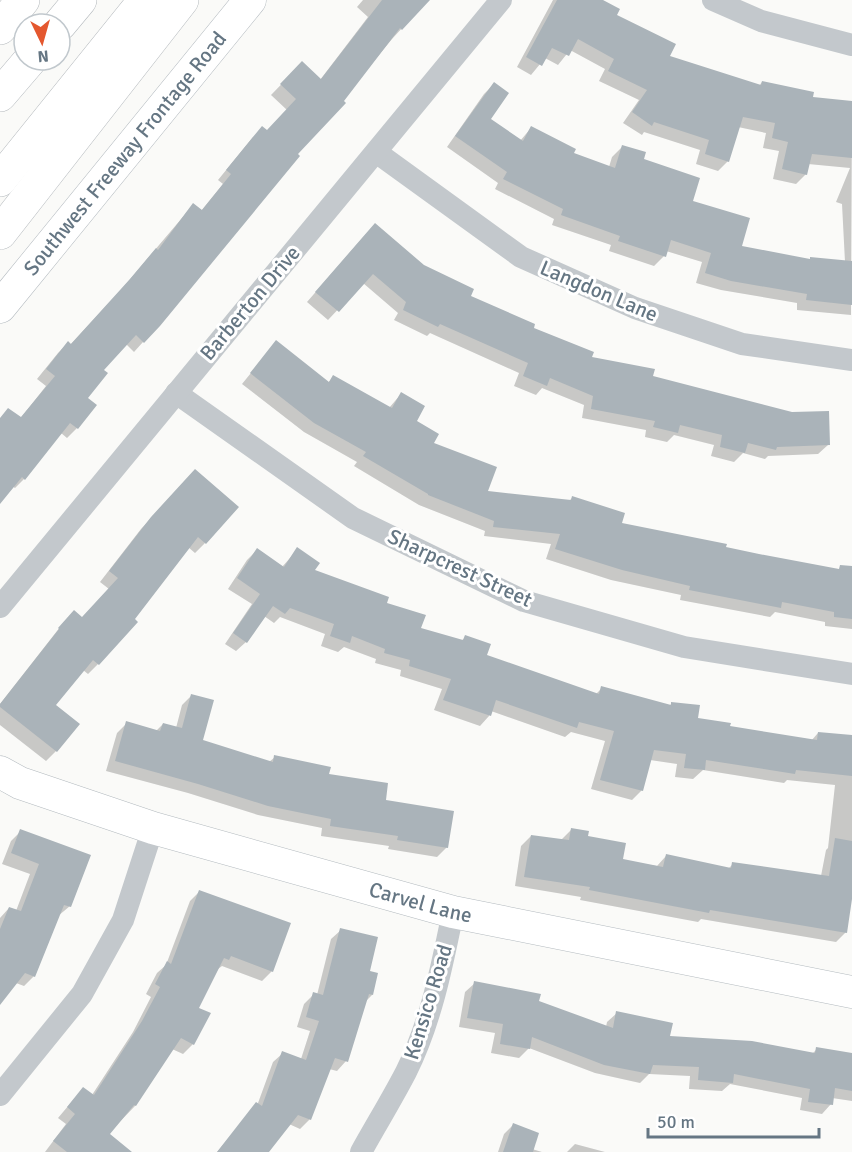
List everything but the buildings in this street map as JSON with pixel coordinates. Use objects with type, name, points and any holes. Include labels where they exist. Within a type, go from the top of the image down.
[{"type":"highway","points":[[0,28],[23,0]]},
{"type":"highway","points":[[70,12],[80,0]]},
{"type":"highway","points":[[0,180],[145,0]]},
{"type":"highway","points":[[0,233],[182,0]]},
{"type":"highway","points":[[0,95],[20,72]]},
{"type":"street","name":"Southwest Freeway Frontage Road","points":[[0,307],[250,0]]},
{"type":"street","name":"Barberton Drive","points":[[0,607],[501,0]]},
{"type":"street","points":[[713,0],[761,21],[852,45]]},
{"type":"street","name":"Langdon Lane","points":[[376,152],[520,257],[635,308],[742,345],[852,360]]},
{"type":"street","name":"Sharpcrest Street","points":[[176,393],[352,518],[524,601],[684,647],[852,674]]},
{"type":"street","name":"Carvel Lane","points":[[0,772],[20,783],[153,828],[453,912],[852,992]]},
{"type":"street","points":[[0,1095],[82,994],[123,920],[153,828]]},
{"type":"street","name":"Kensico Road","points":[[361,1152],[407,1070],[426,1023],[453,912]]}]
